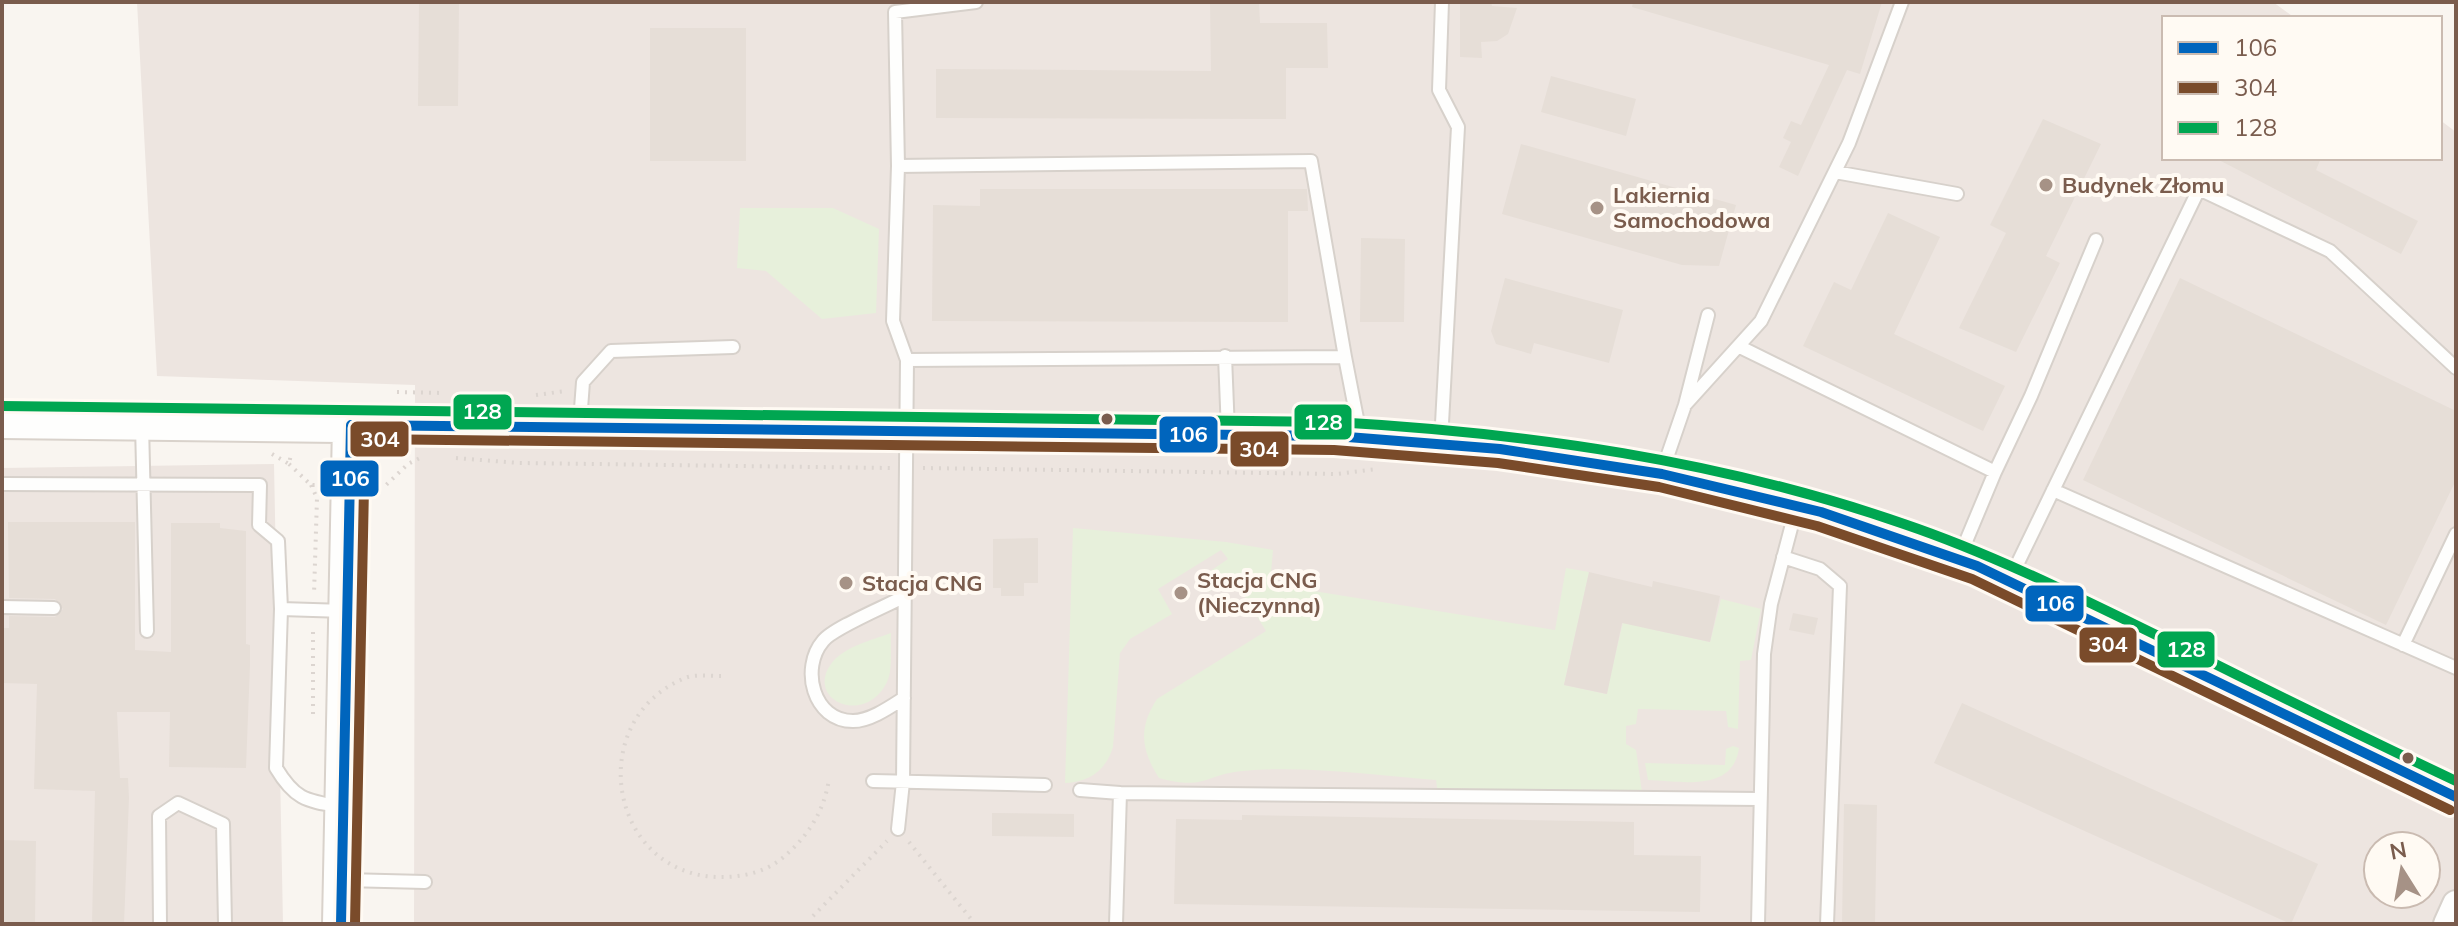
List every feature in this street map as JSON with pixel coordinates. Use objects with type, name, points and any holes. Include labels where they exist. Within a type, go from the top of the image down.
[{"type":"street","points":[[2,420],[907,434],[1360,437],[1540,452],[1662,472],[1797,506],[1959,559],[2456,797]]},
{"type":"street","points":[[341,924],[341,807],[330,610],[351,425]]},
{"type":"street","points":[[2447,924],[2456,904]]},
{"type":"lane","points":[[898,829],[903,782],[907,360],[893,321],[898,166],[895,12],[976,2]]},
{"type":"lane","points":[[1441,442],[1458,127],[1439,90],[1442,2]]},
{"type":"lane","points":[[1685,405],[1761,321],[1835,172],[1902,2]]},
{"type":"lane","points":[[898,166],[1311,161],[1360,437]]},
{"type":"lane","points":[[1835,172],[1957,194]]},
{"type":"lane","points":[[2009,581],[2199,189],[2330,251],[2456,368]]},
{"type":"lane","points":[[1959,559],[2096,240]]},
{"type":"lane","points":[[1662,472],[1685,405],[1708,315]]},
{"type":"lane","points":[[580,428],[583,382],[611,351],[733,347]]},
{"type":"lane","points":[[1740,347],[1995,472]]},
{"type":"lane","points":[[1225,356],[1228,435]]},
{"type":"lane","points":[[907,360],[1345,357]]},
{"type":"lane","points":[[142,422],[147,631]]},
{"type":"lane","points":[[2,484],[260,485],[259,525],[278,541],[281,609],[276,768],[289,791],[312,802],[341,807]]},
{"type":"lane","points":[[2053,490],[2456,668]]},
{"type":"lane","points":[[1758,924],[1764,654],[1771,604],[1797,506]]},
{"type":"lane","points":[[2403,645],[2456,534]]},
{"type":"lane","points":[[1783,557],[1820,569],[1840,586],[1833,682],[1827,924]]},
{"type":"lane","points":[[904,698],[881,713],[853,721],[840,717],[828,713],[812,692],[811,668],[822,641],[905,596]]},
{"type":"lane","points":[[2,607],[54,608]]},
{"type":"lane","points":[[281,609],[330,610]]},
{"type":"lane","points":[[873,781],[1045,785]]},
{"type":"lane","points":[[1080,790],[1120,793],[1759,799]]},
{"type":"lane","points":[[1116,924],[1120,793]]},
{"type":"lane","points":[[160,924],[159,816],[178,803],[223,824],[225,924]]},
{"type":"lane","points":[[341,880],[425,882]]},
{"type":"path","points":[[289,464],[314,485],[330,610],[313,728]]},
{"type":"path","points":[[721,676],[687,677],[657,694],[635,720],[621,751],[619,785],[628,818],[648,846],[675,867],[707,877],[741,877],[773,865],[806,835],[818,816],[829,779]]},
{"type":"path","points":[[813,924],[813,916],[898,829],[975,924]]},
{"type":"shaded area","points":[[137,2],[2273,2],[2292,16],[2162,16],[2162,160],[2442,160],[2442,122],[2456,132],[2456,924],[414,924],[415,385],[157,376]]},
{"type":"shaded area","points":[[274,464],[283,924],[2,924],[2,468]]},
{"type":"green space","points":[[740,208],[833,208],[879,229],[876,313],[822,319],[766,271],[737,268]]},
{"type":"green space","points":[[1073,528],[1226,542],[1273,550],[1270,584],[1555,630],[1566,568],[1589,572],[1564,685],[1606,694],[1624,618],[1646,628],[1710,642],[1721,599],[1761,609],[1751,660],[1740,661],[1738,729],[1728,727],[1726,711],[1638,709],[1636,724],[1626,726],[1626,744],[1636,750],[1642,792],[1437,788],[1436,780],[1291,769],[1230,773],[1187,783],[1159,778],[1148,758],[1144,739],[1147,720],[1157,699],[1266,631],[1233,578],[1208,592],[1200,578],[1228,559],[1221,550],[1158,589],[1172,614],[1130,639],[1120,653],[1110,755],[1096,773],[1065,783]]},
{"type":"green space","points":[[891,633],[889,677],[877,696],[853,706],[831,697],[825,677],[836,658],[858,645]]},
{"type":"green space","points":[[1733,746],[1739,748],[1735,762],[1727,772],[1716,778],[1689,782],[1648,780],[1645,763],[1725,765],[1726,749]]},
{"type":"building","points":[[419,2],[459,2],[458,106],[418,106]]},
{"type":"building","points":[[1210,2],[1259,2],[1260,23],[1327,23],[1328,68],[1286,68],[1286,119],[936,118],[936,69],[1211,71]]},
{"type":"building","points":[[1460,2],[1491,2],[1492,6],[1517,8],[1508,34],[1497,41],[1481,42],[1482,58],[1460,57]]},
{"type":"building","points":[[1633,2],[1882,2],[1860,74],[1847,70],[1798,176],[1779,167],[1791,142],[1783,138],[1791,121],[1801,125],[1829,65],[1632,7]]},
{"type":"building","points":[[650,28],[746,28],[746,161],[650,161]]},
{"type":"building","points":[[1551,76],[1636,99],[1626,136],[1541,112]]},
{"type":"building","points":[[2043,119],[2101,144],[2046,256],[2060,263],[2016,352],[1959,328],[2006,233],[1990,225]]},
{"type":"building","name":"Lakiernia Samochodowa","points":[[1521,144],[1736,205],[1719,266],[1682,265],[1502,214]]},
{"type":"building","points":[[2219,160],[2320,160],[2316,170],[2418,221],[2401,254]]},
{"type":"building","points":[[980,189],[1307,189],[1308,211],[1288,211],[1288,322],[932,321],[933,205],[980,206]]},
{"type":"building","points":[[1888,213],[1940,237],[1894,334],[2005,386],[1983,431],[1803,346],[1834,282],[1851,290]]},
{"type":"building","points":[[1361,238],[1405,239],[1404,322],[1360,322]]},
{"type":"building","points":[[1505,278],[1623,310],[1609,363],[1534,343],[1531,354],[1496,344],[1491,331]]},
{"type":"building","points":[[2180,278],[2456,411],[2456,480],[2386,625],[2083,480]]},
{"type":"building","points":[[8,522],[135,522],[135,650],[171,652],[171,523],[220,523],[220,528],[246,531],[246,644],[250,645],[250,665],[246,768],[169,767],[170,712],[117,712],[120,778],[128,778],[129,798],[124,924],[92,924],[95,791],[34,789],[37,684],[2,683],[2,628],[9,628],[9,616],[55,617],[63,609],[55,599],[9,598]]},
{"type":"building","points":[[1038,538],[1038,583],[1024,583],[1024,596],[1001,596],[1001,588],[993,588],[993,539]]},
{"type":"building","points":[[1589,572],[1652,587],[1653,581],[1720,596],[1710,642],[1622,623],[1607,694],[1564,685]]},
{"type":"building","points":[[1793,613],[1818,618],[1814,635],[1789,630]]},
{"type":"building","points":[[1962,703],[2318,864],[2291,924],[1934,763]]},
{"type":"building","points":[[1844,804],[1877,805],[1875,924],[1842,924]]},
{"type":"building","points":[[992,813],[1074,814],[1074,837],[992,836]]},
{"type":"building","points":[[1242,815],[1634,822],[1634,855],[1701,856],[1700,912],[1174,904],[1176,819],[1242,820]]},
{"type":"building","points":[[2,840],[36,841],[35,924],[2,924]]},
{"type":"transit line","name":"128","points":[[2,406],[1335,422],[1479,434],[1623,453],[1765,483],[1835,502],[1940,537],[2081,598],[2456,781]]},
{"type":"transit line","name":"106","points":[[341,924],[351,425],[1335,436],[1500,449],[1662,474],[1821,512],[1977,566],[2456,797]]},
{"type":"transit line","name":"304","points":[[355,924],[365,439],[1334,450],[1498,463],[1659,487],[1817,526],[1972,579],[2450,810]]},
{"type":"place","name":"Budynek Złomu","points":[[2046,185]]},
{"type":"place","name":"Lakiernia Samochodowa","points":[[1597,208]]},
{"type":"place","name":"Stacja CNG","points":[[846,583]]},
{"type":"place","name":"Stacja CNG (Nieczynna)","points":[[1181,593]]}]
